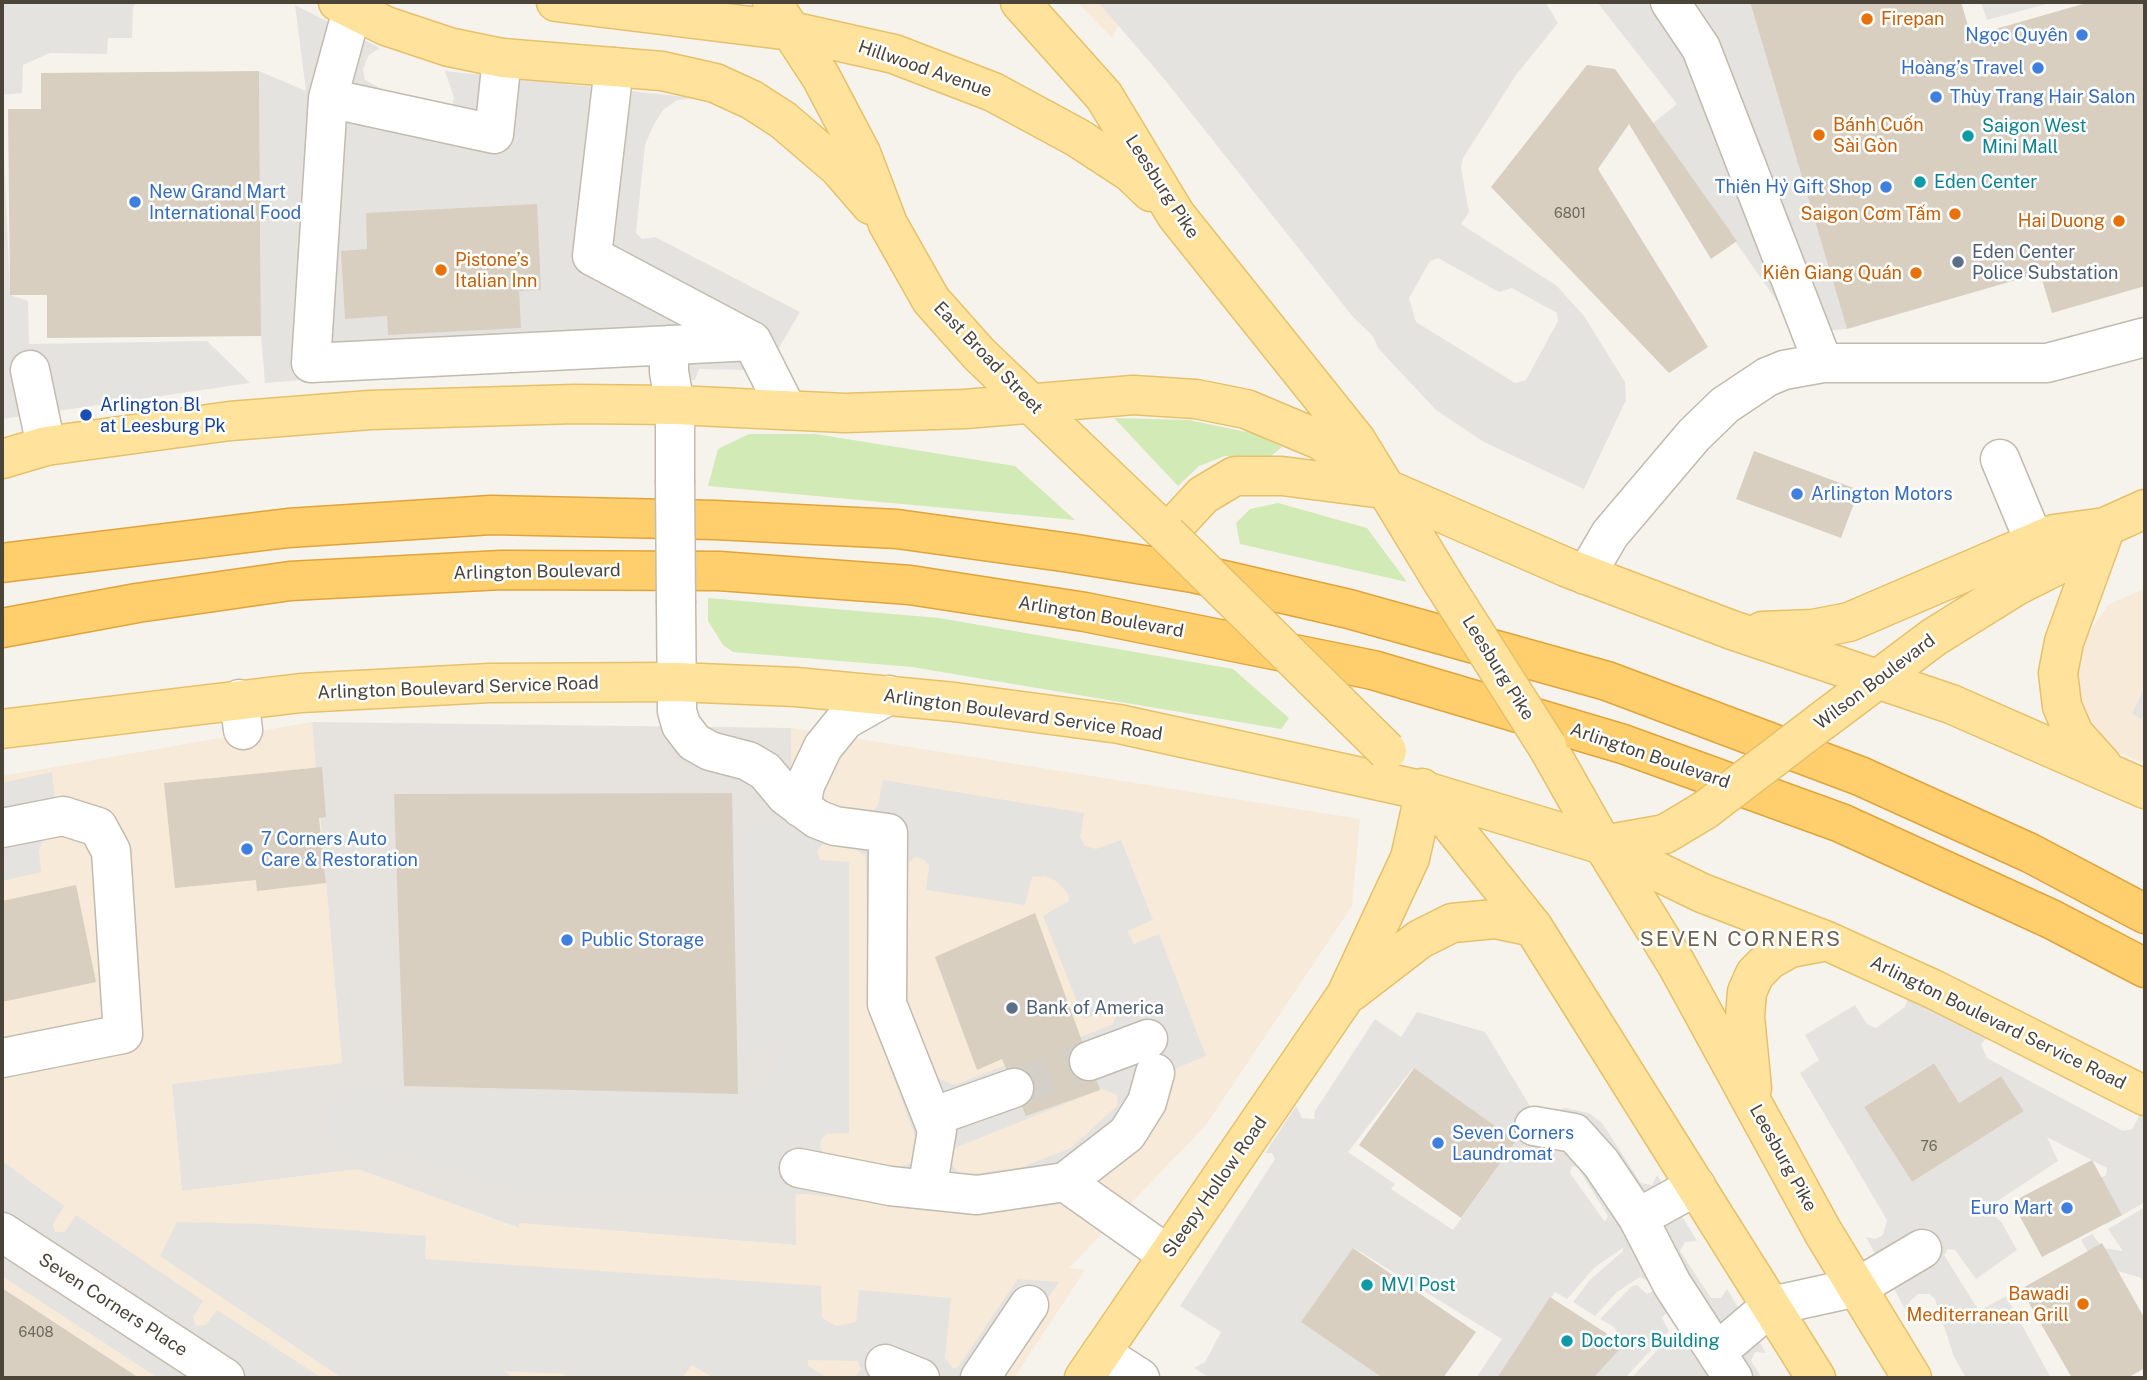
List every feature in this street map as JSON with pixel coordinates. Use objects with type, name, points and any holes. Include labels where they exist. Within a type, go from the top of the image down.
[{"type":"highway","points":[[2,563],[288,528],[491,515],[715,520],[897,529],[1193,573],[1349,609],[1607,681],[1860,776],[2030,853],[2145,914]]},
{"type":"highway","name":"Arlington Boulevard","points":[[2,628],[137,603],[290,581],[502,570],[719,571],[910,584],[1086,612],[1373,670],[1623,744],[1840,823],[2051,919],[2145,968]]},
{"type":"main road","name":"Hillwood Avenue","points":[[556,2],[781,16],[894,54],[993,92],[1078,138],[1130,172],[1176,215]]},
{"type":"main road","name":"Leesburg Pike","points":[[1020,2],[1104,96],[1176,215],[1356,440],[1389,490],[1442,581],[1547,746],[1603,845],[1677,965],[1823,1232],[1912,1378]]},
{"type":"main road","points":[[345,6],[386,26],[449,47],[502,58],[662,71],[715,83],[752,100],[783,120],[839,168],[888,224]]},
{"type":"main road","name":"East Broad Street","points":[[781,16],[821,76],[861,153],[888,224],[931,300],[979,354],[1167,534]]},
{"type":"main road","points":[[17,452],[230,421],[321,414],[575,404],[675,405],[845,413],[1133,395],[1196,399],[1246,409],[1320,440],[1389,490],[1586,575],[1732,630],[1879,677],[1951,704],[2145,789]]},
{"type":"main road","points":[[1389,490],[1282,476],[1235,476],[1203,495],[1167,534],[1425,791],[1533,927],[1816,1378]]},
{"type":"main road","name":"Wilson Boulevard","points":[[1603,845],[1665,834],[1705,810],[1879,677],[1961,620],[2016,586],[2066,561],[2105,527],[2145,509]]},
{"type":"main road","points":[[1732,630],[1782,632],[1849,622],[2054,534],[2105,527],[2064,642],[2058,673],[2062,706],[2074,734],[2109,772]]},
{"type":"main road","name":"Arlington Boulevard Service Road","points":[[2,729],[241,715],[490,683],[676,682],[796,687],[889,695],[1119,724],[1425,791],[1603,845],[1702,893],[1827,941],[1982,1012],[2145,1096]]},
{"type":"main road","name":"Sleepy Hollow Road","points":[[1092,1365],[1346,995],[1410,858],[1425,791]]},
{"type":"main road","name":"Sleepy Hollow Road","points":[[1346,995],[1420,939],[1452,923],[1495,919],[1533,927]]},
{"type":"main road","points":[[1753,1104],[1745,1017],[1746,992],[1755,974],[1769,960],[1790,948],[1827,941]]},
{"type":"street","points":[[1670,2],[1700,48],[1823,363]]},
{"type":"street","points":[[321,414],[311,363],[328,99],[345,6]]},
{"type":"street","points":[[328,99],[494,134],[502,58]]},
{"type":"street","points":[[614,67],[592,256],[751,341],[787,410]]},
{"type":"street","points":[[1586,575],[1610,534],[1694,435],[1724,405],[1767,377],[1784,370],[1823,363],[2047,363],[2145,337]]},
{"type":"street","points":[[311,363],[751,341]]},
{"type":"street","points":[[669,345],[669,372],[675,405],[676,682],[677,711],[681,725],[694,742],[710,751],[748,761],[765,771],[801,808],[835,826],[888,833],[887,1004],[937,1130],[927,1190]]},
{"type":"street","points":[[17,452],[30,370]]},
{"type":"street","points":[[2000,459],[2035,543]]},
{"type":"street","points":[[801,808],[805,785],[824,747],[845,720],[889,695]]},
{"type":"street","points":[[2,828],[62,816],[98,827],[111,851],[123,1034],[2,1058]]},
{"type":"street","points":[[799,1168],[890,1186],[977,1195],[1065,1182],[1127,1134],[1147,1102],[1152,1056],[1089,1061]]},
{"type":"street","points":[[932,1117],[1014,1088]]},
{"type":"street","points":[[1534,1126],[1574,1133],[1601,1163],[1638,1219],[1672,1284],[1726,1364],[1770,1306],[1858,1287],[1922,1249]]},
{"type":"street","points":[[1065,1182],[1168,1255]]},
{"type":"street","points":[[1638,1219],[1696,1186]]},
{"type":"street","name":"Seven Corners Place","points":[[2,1232],[225,1378]]},
{"type":"street","points":[[979,1378],[1029,1305]]},
{"type":"street","points":[[885,1364],[920,1378]]},
{"type":"street","points":[[1092,1365],[1140,1378]]},
{"type":"shaded area","points":[[2,2],[136,2],[133,8],[132,38],[108,38],[107,54],[50,53],[23,65],[22,93],[2,95]]},
{"type":"shaded area","points":[[1077,2],[1131,2],[1112,38]]},
{"type":"shaded area","points":[[1098,2],[1545,2],[1558,23],[1516,75],[1463,158],[1461,168],[1469,212],[1461,224],[1557,286],[1584,316],[1625,382],[1626,400],[1584,489],[1484,442],[1436,410],[1378,348],[1373,336],[1353,317],[1165,80]],"holes":[[[1438,258],[1499,292],[1512,288],[1557,313],[1558,321],[1526,380],[1515,383],[1416,322],[1409,298],[1430,261]]]},
{"type":"shaded area","points":[[1597,2],[1750,2],[1847,329],[1799,333],[1653,123],[1677,104]]},
{"type":"shaded area","points":[[1981,2],[2054,2],[1987,20]]},
{"type":"shaded area","points":[[295,5],[380,48],[369,55],[363,69],[365,80],[435,119],[452,106],[454,98],[445,71],[695,98],[677,100],[663,110],[654,124],[645,145],[636,233],[642,239],[655,237],[800,312],[770,363],[747,370],[699,369],[695,380],[654,378],[649,367],[582,367],[379,374],[265,383],[261,336],[259,71],[306,91]]},
{"type":"shaded area","points":[[2,105],[10,295],[28,301],[29,344],[207,341],[250,383],[2,419]]},
{"type":"shaded area","points":[[2145,588],[2145,764],[2107,747],[2087,726],[2073,678],[2079,647],[2108,605]]},
{"type":"shaded area","points":[[2145,686],[2145,721],[2132,714]]},
{"type":"shaded area","points":[[312,722],[342,1063],[172,1084],[182,1191],[358,1169],[518,1228],[519,1223],[795,1245],[791,728],[1360,819],[1352,906],[1206,1125],[1069,1268],[1085,1270],[1014,1378],[2,1378],[2,776]]},
{"type":"shaded area","points":[[312,722],[791,728],[796,1245],[519,1223],[519,1228],[358,1169],[182,1191],[172,1084],[342,1063]]},
{"type":"shaded area","points":[[52,772],[55,800],[39,851],[41,872],[2,881],[2,783]]},
{"type":"shaded area","points":[[883,780],[1084,813],[1080,837],[1085,846],[1096,849],[1121,840],[1153,920],[1127,931],[1134,944],[1159,934],[1206,1056],[1177,1068],[1154,1122],[1110,1168],[1108,1175],[1057,1205],[968,1215],[808,1194],[527,1197],[398,1154],[370,1163],[351,1160],[338,1152],[328,1140],[325,1128],[330,1101],[347,1085],[359,1081],[379,1083],[397,1091],[745,1089],[761,1084],[772,1072],[776,1056],[773,1050],[743,1051],[742,825],[768,825],[772,821],[849,807],[873,810],[878,806]],"holes":[[[825,843],[850,846],[866,857],[868,1008],[919,1147],[915,1161],[901,1167],[827,1156],[820,1148],[821,1140],[826,1134],[849,1133],[849,862],[820,860],[817,850]],[[915,857],[923,859],[929,865],[926,890],[1025,905],[1032,877],[1045,876],[1058,882],[1068,894],[1069,901],[1043,916],[1084,1019],[1108,1011],[1116,1017],[1112,1025],[954,1085],[934,1076],[906,1004],[904,867]],[[1102,1089],[1117,1095],[1118,1105],[1071,1148],[1022,1167],[967,1175],[957,1171],[951,1163],[950,1156],[957,1147]]]},
{"type":"shaded area","points":[[1909,994],[1990,1034],[1981,1044],[1987,1058],[2123,1131],[2132,1129],[2141,1113],[2145,1116],[2145,1202],[2105,1225],[2083,1188],[2106,1175],[2107,1168],[2047,1137],[2058,1161],[1987,1208],[2002,1223],[2017,1250],[1976,1279],[1955,1250],[1948,1249],[1944,1255],[1979,1311],[2006,1296],[2051,1378],[1966,1378],[1954,1357],[1935,1299],[1929,1294],[1918,1294],[1910,1301],[1906,1311],[1866,1237],[1875,1239],[1883,1235],[1887,1220],[1800,1073],[1819,1060],[1805,1035],[1855,1005],[1867,1024],[1876,1028],[1905,1007]],"holes":[[[1933,1063],[1959,1103],[2001,1076],[2024,1111],[1912,1182],[1864,1107]]]},
{"type":"shaded area","points":[[1417,1012],[1485,1032],[1536,1116],[1565,1108],[1589,1113],[1602,1123],[1641,1183],[1652,1185],[1657,1175],[1697,1241],[1685,1242],[1680,1251],[1711,1298],[1721,1298],[1727,1289],[1766,1353],[1755,1352],[1751,1361],[1762,1378],[1631,1378],[1672,1335],[1682,1346],[1687,1342],[1669,1314],[1665,1314],[1662,1318],[1669,1331],[1625,1378],[1590,1378],[1624,1345],[1614,1327],[1600,1319],[1632,1286],[1637,1285],[1647,1294],[1653,1291],[1651,1282],[1640,1277],[1617,1292],[1595,1316],[1573,1302],[1590,1280],[1623,1251],[1623,1248],[1595,1267],[1567,1299],[1555,1292],[1498,1378],[1476,1378],[1502,1339],[1354,1248],[1302,1322],[1385,1378],[1210,1378],[1194,1368],[1205,1362],[1221,1332],[1180,1306],[1275,1159],[1272,1153],[1265,1153],[1296,1106],[1302,1118],[1314,1119],[1315,1111],[1375,1019],[1401,1037]],"holes":[[[1413,1068],[1516,1141],[1453,1230],[1391,1189],[1395,1184],[1348,1152]],[[1572,1166],[1578,1168],[1608,1216],[1605,1222],[1570,1173]]]},
{"type":"shaded area","points":[[2,1161],[64,1206],[53,1224],[55,1232],[65,1232],[76,1215],[203,1301],[193,1317],[196,1326],[206,1325],[217,1310],[322,1378],[158,1378],[2,1276]]},
{"type":"shaded area","points":[[2145,1207],[2145,1285],[2141,1278],[2102,1266],[2098,1269],[2081,1240],[2092,1234],[2103,1248],[2123,1251],[2108,1229]]},
{"type":"shaded area","points":[[177,1222],[264,1224],[426,1236],[425,1259],[821,1286],[822,1318],[836,1326],[856,1322],[859,1290],[951,1298],[945,1358],[953,1368],[958,1367],[1018,1279],[1059,1282],[995,1378],[855,1378],[861,1369],[858,1361],[808,1360],[808,1366],[828,1378],[714,1378],[692,1365],[682,1378],[563,1378],[565,1374],[504,1371],[513,1378],[342,1378],[160,1256]]},
{"type":"green space","points":[[1114,418],[1189,420],[1256,434],[1282,447],[1271,456],[1225,456],[1199,466],[1178,486]]},
{"type":"green space","points":[[749,434],[815,434],[1015,466],[1075,520],[708,486],[718,449]]},
{"type":"green space","points":[[1278,503],[1367,528],[1407,582],[1240,544],[1236,523],[1250,509]]},
{"type":"green space","points":[[708,598],[939,618],[1233,669],[1289,718],[1281,729],[912,667],[733,652],[723,645],[708,621]]},
{"type":"building","name":"Saigon West Mini Mall","points":[[1750,2],[1961,2],[1971,36],[2090,2],[2142,2],[2145,11],[2145,286],[2052,313],[2040,273],[1847,329]]},
{"type":"building","points":[[1587,65],[1615,69],[1737,241],[1711,259],[1629,124],[1598,169],[1708,347],[1669,373],[1491,187]]},
{"type":"building","name":"New Grand Mart International Food","points":[[259,71],[261,336],[47,338],[47,295],[10,295],[8,109],[41,109],[41,73]]},
{"type":"building","name":"Pistone’s Italian Inn","points":[[537,204],[541,290],[519,291],[521,328],[388,335],[387,316],[345,319],[341,251],[367,249],[366,213]]},
{"type":"building","name":"Arlington Motors","points":[[1754,451],[1859,490],[1841,538],[1736,499]]},
{"type":"building","name":"7 Corners Auto Care & Restoration","points":[[322,767],[326,817],[319,818],[326,883],[257,891],[256,880],[175,888],[164,783]]},
{"type":"building","name":"Public Storage","points":[[732,793],[738,1094],[404,1086],[394,794]]},
{"type":"building","points":[[76,885],[96,982],[2,1002],[2,901]]},
{"type":"building","name":"Bank of America","points":[[1035,913],[1100,1090],[1026,1116],[1002,1059],[977,1070],[935,957]]},
{"type":"building","points":[[1934,1063],[1959,1103],[2001,1076],[2024,1111],[1912,1182],[1864,1107]]},
{"type":"building","name":"Seven Corners Laundromat","points":[[1414,1068],[1516,1141],[1461,1218],[1359,1145]]},
{"type":"building","name":"Euro Mart","points":[[2092,1160],[2122,1215],[2042,1257],[2012,1202]]},
{"type":"building","name":"Bawadi Mediterranean Grill","points":[[2102,1243],[2145,1319],[2145,1368],[2127,1378],[2072,1378],[2021,1289]]},
{"type":"building","name":"MVI Post","points":[[1353,1248],[1476,1332],[1443,1378],[1383,1378],[1301,1322]]},
{"type":"building","points":[[2,1288],[139,1378],[2,1378]]},
{"type":"building","name":"Doctors Building","points":[[1550,1297],[1606,1333],[1620,1349],[1593,1378],[1497,1378]]},
{"type":"tunnel","points":[[1014,1088],[1089,1061]]},
{"type":"place","name":"Firepan","points":[[1867,19]]},
{"type":"place","name":"Ngọc Quyên","points":[[2082,35]]},
{"type":"place","name":"Hoàng’s Travel","points":[[2038,68]]},
{"type":"place","name":"Thùy Trang Hair Salon","points":[[1936,97]]},
{"type":"place","name":"Bánh Cuốn Sài Gòn","points":[[1819,135]]},
{"type":"place","name":"Saigon West Mini Mall","points":[[1968,136]]},
{"type":"place","name":"Eden Center","points":[[1920,182]]},
{"type":"place","name":"Thiên Hỷ Gift Shop","points":[[1886,187]]},
{"type":"place","name":"New Grand Mart International Food","points":[[135,202]]},
{"type":"place","name":"Saigon Cơm Tấm","points":[[1955,214]]},
{"type":"place","name":"Hai Duong","points":[[2119,221]]},
{"type":"place","name":"Eden Center Police Substation","points":[[1958,262]]},
{"type":"place","name":"Pistone’s Italian Inn","points":[[441,270]]},
{"type":"place","name":"Kiên Giang Quán","points":[[1916,273]]},
{"type":"place","name":"Arlington Bl at Leesburg Pk","points":[[86,415]]},
{"type":"place","name":"Arlington Motors","points":[[1797,494]]},
{"type":"place","name":"7 Corners Auto Care & Restoration","points":[[247,849]]},
{"type":"place","name":"Public Storage","points":[[567,940]]},
{"type":"place","name":"Bank of America","points":[[1012,1008]]},
{"type":"place","name":"Seven Corners Laundromat","points":[[1438,1143]]},
{"type":"place","name":"Euro Mart","points":[[2067,1208]]},
{"type":"place","name":"MVI Post","points":[[1367,1285]]},
{"type":"place","name":"Bawadi Mediterranean Grill","points":[[2083,1304]]},
{"type":"place","name":"Doctors Building","points":[[1567,1341]]},
{"type":"district","name":"SEVEN CORNERS","points":[[1741,940]]}]
